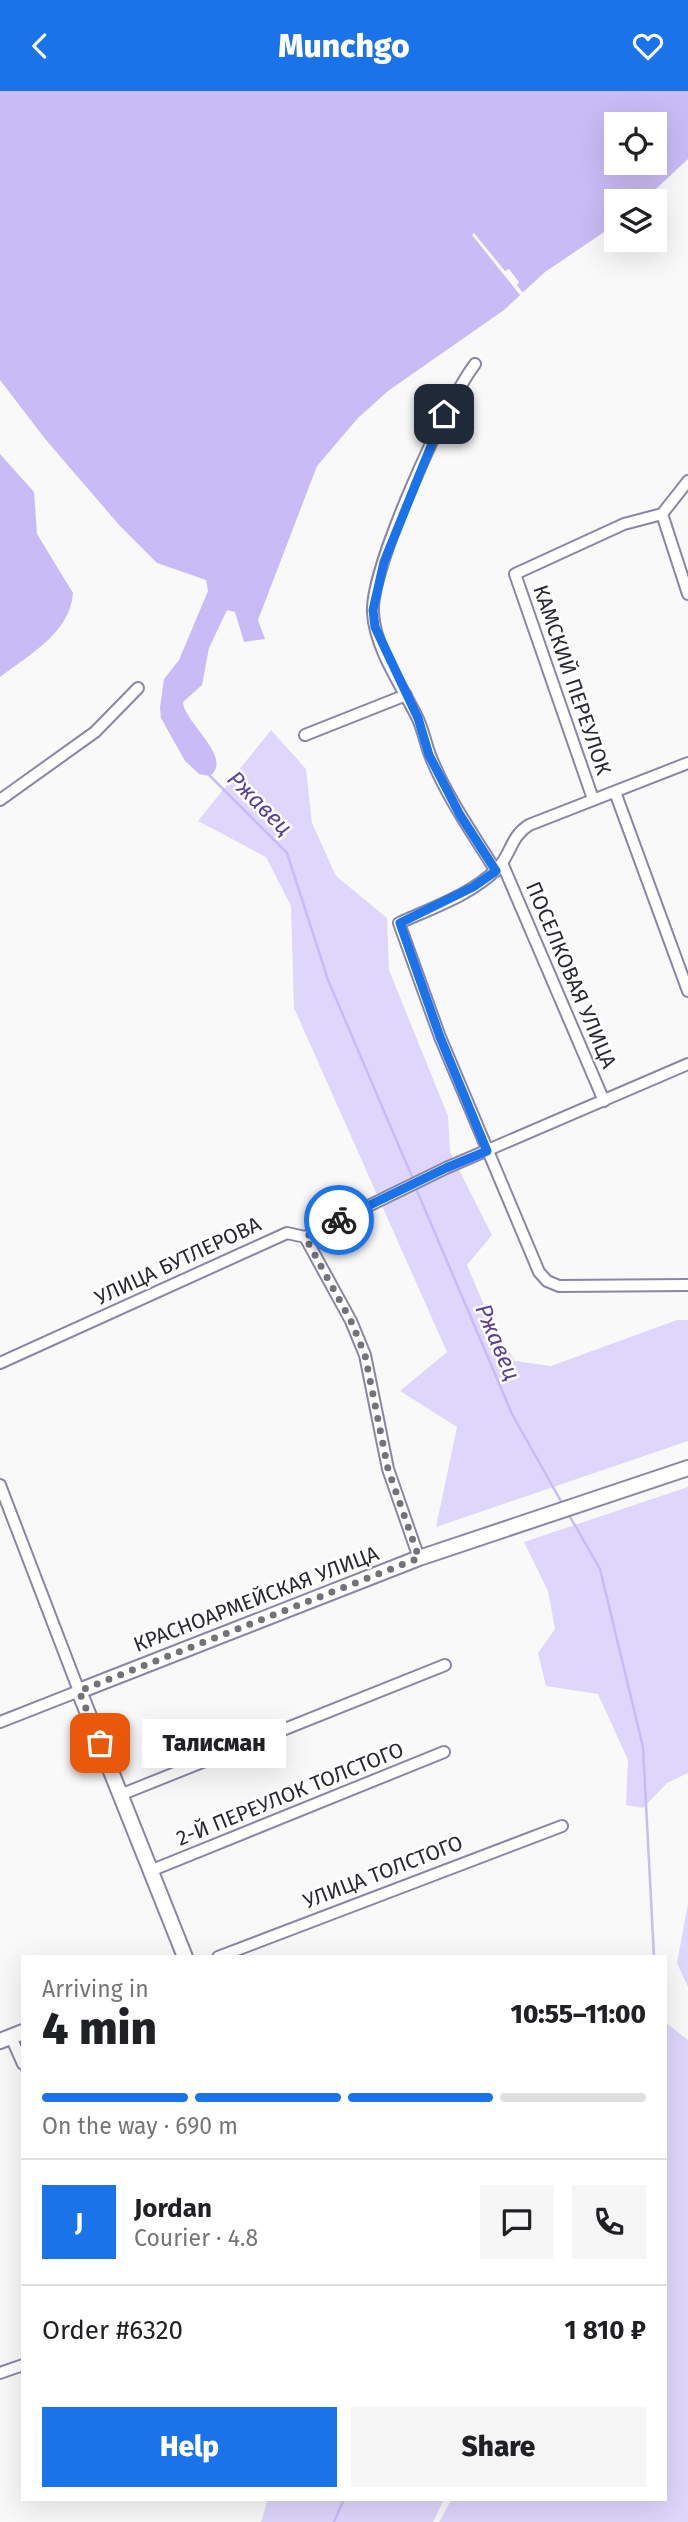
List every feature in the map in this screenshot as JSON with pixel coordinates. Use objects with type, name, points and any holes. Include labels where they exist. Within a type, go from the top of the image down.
[{"type":"street","name":"ПОСЕЛКОВАЯ УЛИЦА","points":[[475,364],[459,385],[439,426],[388,552],[375,593],[375,627],[426,737],[429,755],[460,815],[499,867],[604,1101]]},
{"type":"street","points":[[688,481],[662,514],[688,594]]},
{"type":"street","name":"КАМСКИЙ ПЕРЕУЛОК","points":[[593,799],[514,574],[624,524],[662,514]]},
{"type":"street","points":[[0,800],[95,732],[138,688]]},
{"type":"street","points":[[305,735],[406,695]]},
{"type":"street","points":[[688,763],[593,799],[517,832],[499,867],[473,887],[400,923],[440,1037],[539,1272],[547,1281],[559,1286],[688,1285]]},
{"type":"street","name":"КАМСКИЙ ПЕРЕУЛОК","points":[[615,792],[688,991]]},
{"type":"street","name":"УЛИЦА БУТЛЕРОВА","points":[[0,1363],[286,1233],[305,1237],[446,1168],[688,1064]]},
{"type":"street","points":[[305,1237],[351,1321],[365,1355],[388,1469],[419,1558]]},
{"type":"street","name":"КРАСНОАРМЕЙСКАЯ УЛИЦА","points":[[0,1722],[419,1558],[688,1468]]},
{"type":"street","points":[[0,1485],[184,1955]]},
{"type":"street","points":[[120,1794],[445,1665]]},
{"type":"street","name":"2-Й ПЕРЕУЛОК ТОЛСТОГО","points":[[150,1871],[444,1752]]},
{"type":"street","name":"УЛИЦА ТОЛСТОГО","points":[[223,1955],[562,1826]]},
{"type":"street","points":[[11,2037],[21,2060]]},
{"type":"street","points":[[0,2373],[21,2366]]},
{"type":"shaded area","points":[[0,91],[688,91],[688,159],[656,189],[604,189],[604,232],[545,272],[504,310],[388,391],[358,418],[317,466],[258,620],[265,639],[244,642],[235,612],[227,610],[209,648],[202,685],[183,702],[185,710],[216,759],[216,768],[210,776],[199,774],[185,761],[161,718],[160,708],[164,679],[179,660],[208,591],[206,580],[157,563],[120,526],[46,440],[0,380]]},
{"type":"shaded area","points":[[0,454],[34,492],[37,534],[73,593],[65,620],[56,631],[35,651],[0,677]]},
{"type":"shaded area","points":[[271,730],[306,769],[312,823],[336,876],[387,918],[389,970],[448,1116],[450,1152],[492,1235],[467,1265],[492,1324],[515,1361],[551,1366],[677,1320],[688,1320],[688,1441],[436,1527],[457,1427],[400,1391],[447,1352],[294,1008],[291,906],[266,857],[198,821]]},
{"type":"shaded area","points":[[688,1487],[688,1773],[667,1783],[643,1808],[626,1805],[628,1760],[598,1694],[546,1686],[538,1653],[555,1629],[548,1591],[524,1542]]},
{"type":"shaded area","points":[[688,1903],[688,1987],[677,1963]]},
{"type":"shaded area","points":[[667,2024],[688,2040],[688,2522],[439,2522],[451,2501],[667,2501]]},
{"type":"shaded area","points":[[267,2501],[443,2501],[433,2522],[261,2522]]},
{"type":"pier","points":[[474,233],[505,271],[509,269],[523,293],[520,295],[472,235]]},
{"type":"waterway","name":"Ржавец","points":[[210,776],[287,853],[328,980],[413,1179]]},
{"type":"waterway","name":"Ржавец","points":[[415,1186],[512,1414],[562,1503]]},
{"type":"waterway","name":"Ржавец","points":[[569,1515],[600,1569],[643,1747],[654,1955]]},
{"type":"waterway","name":"Ржавец","points":[[334,2522],[343,2501]]},
{"type":"way so far","points":[[100,1743],[79,1691],[419,1558],[388,1469],[365,1355],[351,1321],[305,1237],[339,1220]]},
{"type":"place","name":"Талисман","points":[[100,1743]]},
{"type":"route","points":[[339,1220],[487,1151],[440,1037],[400,923],[449,900],[496,871],[460,815],[429,755],[426,737],[418,718],[375,627],[373,610],[384,562],[444,414]]}]
